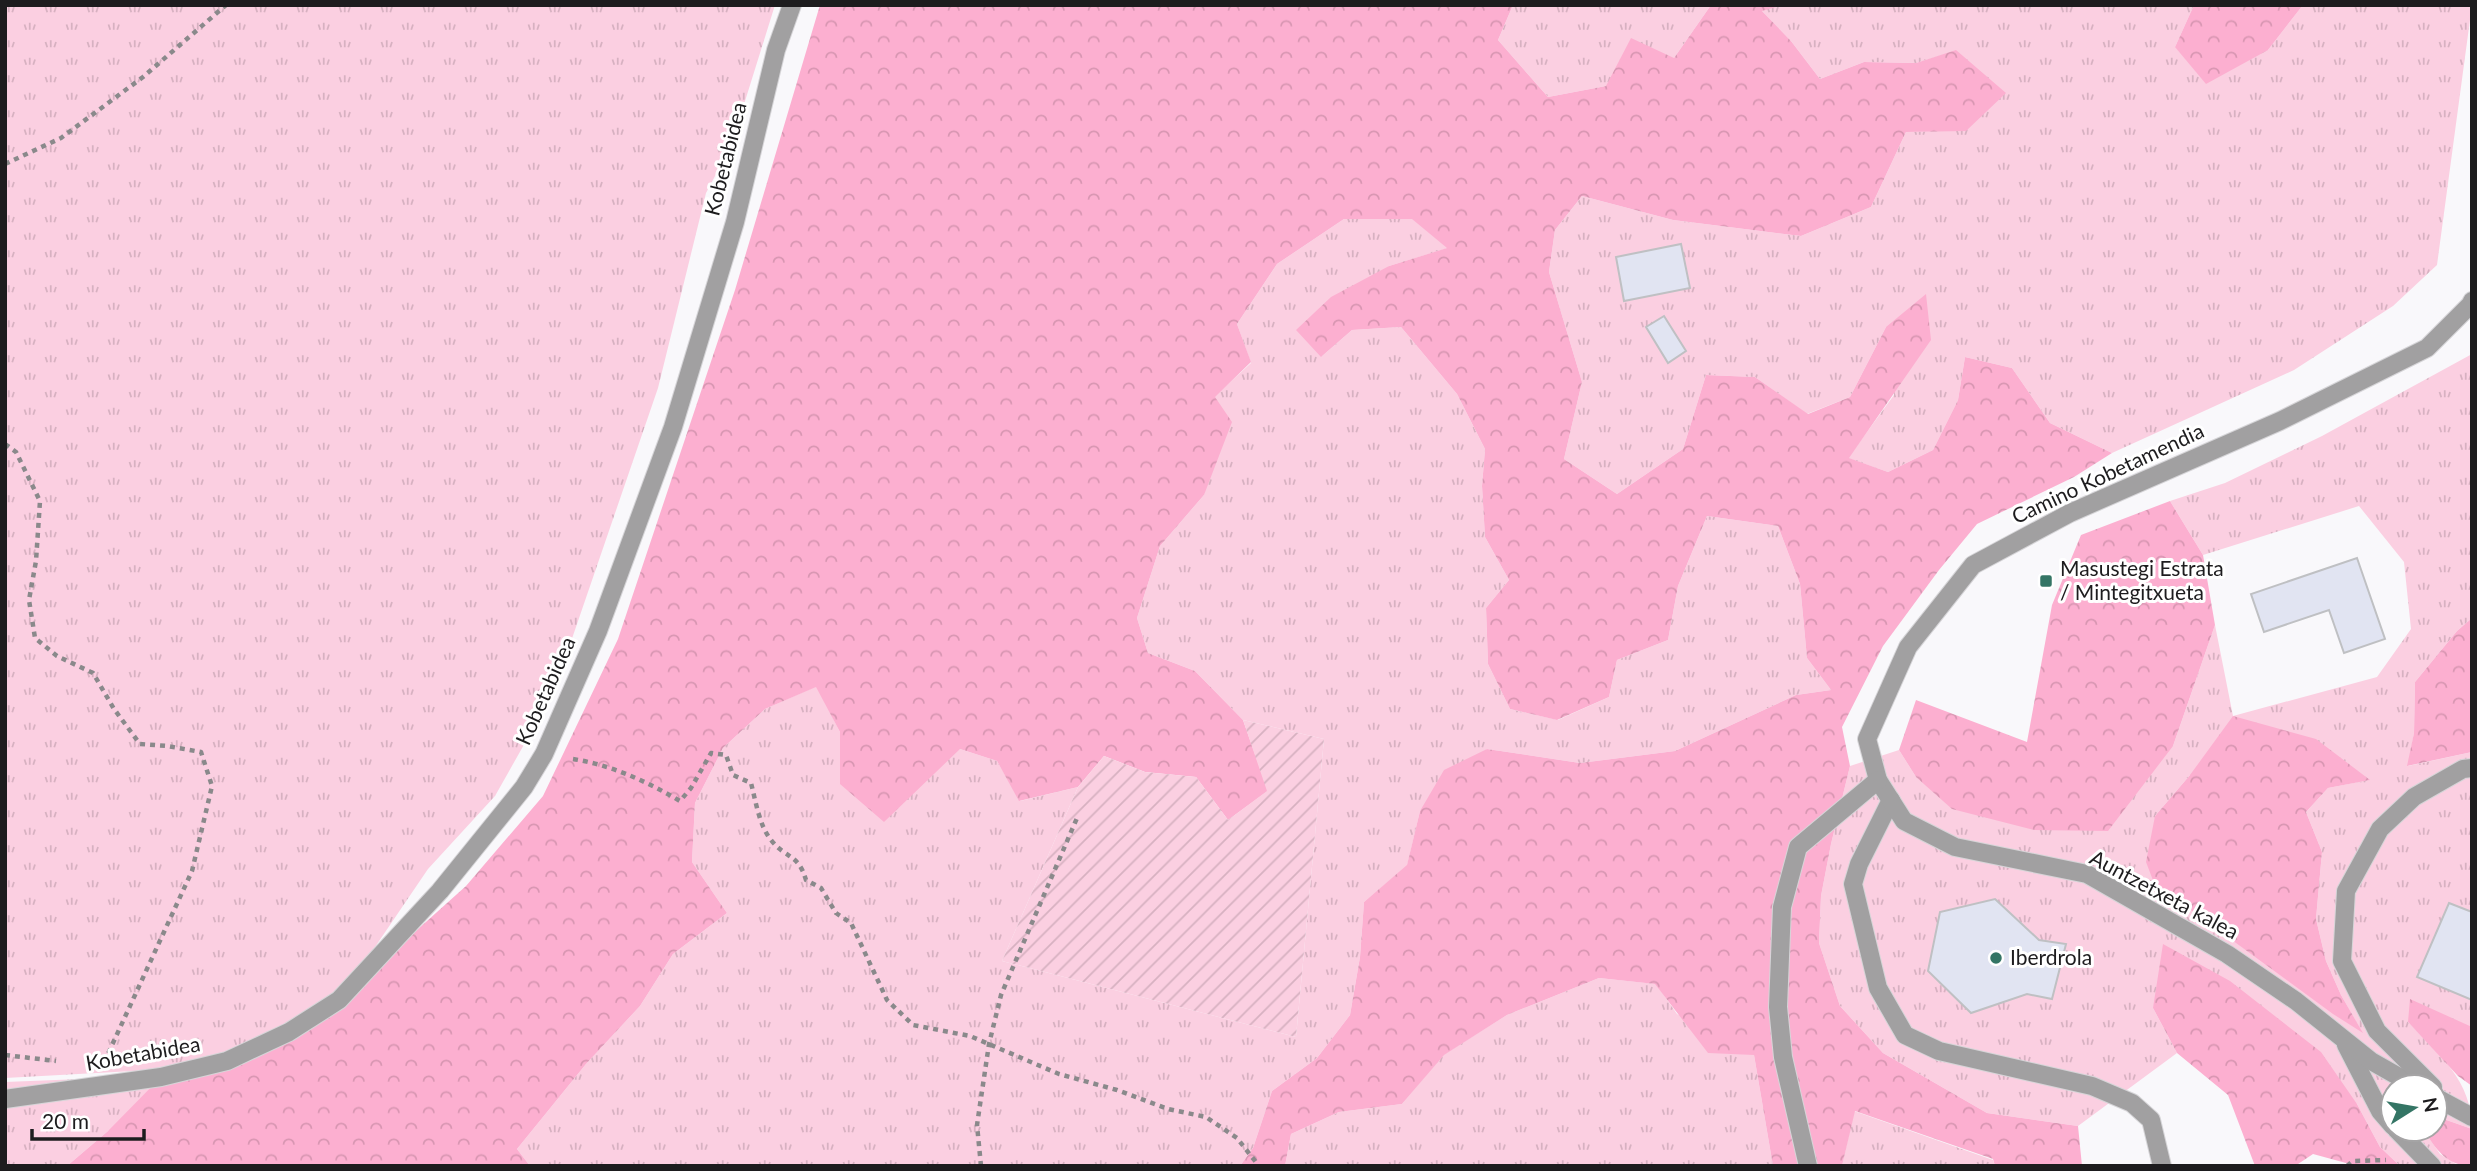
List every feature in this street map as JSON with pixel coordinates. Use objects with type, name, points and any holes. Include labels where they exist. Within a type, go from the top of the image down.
[{"type":"street","name":"Kobetabidea","points":[[5,1099],[161,1077],[227,1061],[289,1032],[339,1000],[440,891],[524,787],[544,754],[598,631],[673,427],[735,222],[776,50],[792,5]]},
{"type":"street","name":"Camino Kobetamendia","points":[[1878,780],[1867,740],[1908,647],[1973,565],[2070,513],[2280,421],[2427,348],[2472,301]]},
{"type":"street","points":[[2419,1073],[2377,1031],[2342,961],[2346,891],[2380,829],[2414,797],[2463,769],[2472,768]]},
{"type":"street","name":"Auntzetxeta kalea","points":[[1878,780],[1904,821],[1955,847],[2087,874],[2227,954],[2296,1001],[2371,1061],[2392,1073]]},
{"type":"street","points":[[1808,1166],[1783,1058],[1778,1007],[1782,907],[1798,847],[1878,780]]},
{"type":"street","points":[[1891,800],[1859,864],[1853,884],[1878,988],[1905,1035],[1939,1051],[2092,1086],[2132,1103],[2151,1121],[2162,1166]]},
{"type":"street","points":[[2343,1039],[2379,1109]]},
{"type":"street","points":[[2449,1102],[2454,1107]]},
{"type":"street","points":[[2449,1104],[2472,1117]]},
{"type":"street","points":[[2409,1143],[2431,1166]]},
{"type":"path","points":[[5,164],[61,138],[143,77],[226,5]]},
{"type":"path","points":[[5,444],[16,452],[40,501],[36,561],[29,600],[35,638],[57,656],[93,673],[139,744],[201,752],[212,786],[192,871],[102,1067]]},
{"type":"path","points":[[544,754],[601,763],[680,800],[691,788],[711,753],[726,755],[733,775],[751,783],[759,815],[771,840],[802,865],[806,880],[821,888],[835,913],[851,923],[887,1000],[913,1025],[970,1036],[1059,1074],[1117,1090],[1168,1109],[1206,1117],[1237,1138],[1259,1166]]},
{"type":"path","points":[[981,1166],[977,1125],[989,1044],[1001,995],[1077,818]]},
{"type":"path","points":[[2347,1166],[2353,1161],[2365,1160]]},
{"type":"green space","points":[[5,5],[775,5],[731,146],[706,193],[658,388],[565,659],[530,734],[495,796],[428,869],[339,1000],[108,1131],[67,1166],[5,1166],[5,1082],[157,1076],[133,1071],[5,1078]]},
{"type":"green space","points":[[820,5],[1513,5],[1498,40],[1548,97],[1606,86],[1631,38],[1674,58],[1711,5],[1783,5],[1762,11],[1791,41],[1820,79],[1864,62],[1916,63],[1956,50],[2006,93],[1966,131],[1906,132],[1871,207],[1801,236],[1673,220],[1582,196],[1555,230],[1549,272],[1582,382],[1564,459],[1617,494],[1683,449],[1706,375],[1755,377],[1808,414],[1850,397],[1886,327],[1926,294],[1931,340],[1849,458],[1888,472],[1933,450],[1958,400],[1965,357],[2012,368],[2050,423],[2112,453],[2074,477],[1977,524],[1883,646],[1842,727],[1850,766],[1821,896],[1819,943],[1840,1006],[1883,1053],[1987,1113],[2078,1126],[2082,1166],[1995,1166],[1993,1159],[1855,1111],[1842,1166],[1773,1166],[1754,1055],[1708,1053],[1655,984],[1599,978],[1507,1015],[1444,1055],[1402,1104],[1339,1112],[1291,1134],[1285,1166],[1240,1166],[1253,1148],[1272,1091],[1317,1058],[1350,1015],[1360,957],[1364,902],[1407,865],[1420,811],[1444,770],[1487,749],[1580,763],[1675,751],[1796,695],[1831,690],[1807,658],[1800,584],[1778,526],[1707,516],[1678,586],[1668,640],[1617,660],[1609,697],[1557,720],[1510,709],[1488,664],[1486,608],[1509,580],[1485,537],[1482,486],[1485,449],[1457,394],[1401,327],[1352,330],[1321,357],[1296,330],[1331,297],[1389,266],[1447,248],[1412,219],[1344,219],[1277,264],[1237,324],[1251,362],[1215,397],[1232,422],[1204,495],[1160,546],[1137,618],[1148,653],[1195,671],[1243,720],[1268,791],[1228,820],[1196,777],[1145,772],[1104,756],[1078,787],[1019,801],[997,761],[960,749],[884,822],[840,784],[840,732],[816,687],[765,709],[723,748],[695,803],[692,862],[727,913],[673,954],[640,1006],[586,1064],[517,1149],[530,1166],[67,1166],[108,1131],[161,1077],[227,1061],[339,1000],[466,886],[543,796],[618,639],[735,290]]},
{"type":"green space","points":[[1513,5],[1711,5],[1674,58],[1606,86],[1548,97],[1498,40]]},
{"type":"green space","points":[[1783,5],[2194,5],[2175,47],[2268,50],[2303,5],[2472,5],[2437,265],[2393,306],[2294,370],[2112,453],[2050,423],[2012,368],[1965,357],[1958,400],[1933,450],[1888,472],[1848,458],[1894,395],[1886,327],[1850,397],[1807,414],[1755,377],[1706,375],[1683,449],[1617,494],[1564,459],[1582,382],[1549,272],[1555,230],[1582,196],[1673,220],[1801,236],[1871,207],[1906,132],[1966,130],[1956,51],[1916,63],[1864,62],[1820,79],[1791,41],[1761,10]]},
{"type":"green space","points":[[2194,5],[2303,5],[2268,50],[2206,84],[2175,47]]},
{"type":"green space","points":[[1344,219],[1413,219],[1448,248],[1389,266],[1321,357],[1352,330],[1401,327],[1457,394],[1485,449],[1482,486],[1485,537],[1509,580],[1486,608],[1488,664],[1510,709],[1558,720],[1609,697],[1617,660],[1668,640],[1678,586],[1707,516],[1778,526],[1800,584],[1807,658],[1831,690],[1796,695],[1675,751],[1580,763],[1487,749],[1420,811],[1407,866],[1364,902],[1360,957],[1350,1015],[1317,1058],[1272,1091],[1253,1148],[1240,1166],[530,1166],[517,1149],[586,1064],[640,1006],[673,954],[727,913],[692,862],[695,803],[723,748],[765,709],[817,686],[840,732],[840,784],[960,749],[997,761],[1020,801],[1078,787],[1002,961],[1296,1037],[1324,739],[1243,720],[1195,671],[1148,653],[1137,618],[1160,546],[1204,495],[1214,397],[1251,363],[1237,324],[1277,264]]},
{"type":"green space","points":[[2472,354],[2472,618],[2457,631],[2415,682],[2414,733],[2408,766],[2472,752],[2472,1027],[2408,1022],[2442,1057],[2460,1082],[2471,1112],[2472,1129],[2449,1121],[2449,1073],[2379,1073],[2379,1143],[2433,1143],[2440,1154],[2459,1166],[2400,1166],[2380,1147],[2357,1104],[2153,1008],[2177,1053],[2078,1126],[1987,1113],[1883,1053],[1840,1006],[1819,943],[1821,896],[1850,766],[1899,750],[1916,777],[2173,746],[2215,625],[2233,716],[2377,677],[2411,629],[2404,562],[2359,506],[2203,555],[2170,501],[2225,483],[2322,436]],"holes":[[[2190,775],[2369,780],[2328,788],[2306,812],[2322,852],[2316,919],[2326,961],[2362,1032],[2155,816]]]},
{"type":"green space","points":[[2170,501],[2203,555],[2215,625],[2173,746],[2108,831],[2034,830],[1952,809],[1916,777],[1899,750],[1916,700],[2027,742],[2052,605],[2081,535]]},
{"type":"green space","points":[[2472,618],[2472,752],[2407,766],[2414,733],[2415,682],[2457,631]]},
{"type":"green space","points":[[2233,716],[2316,739],[2370,780],[2328,788],[2306,812],[2322,852],[2316,919],[2326,961],[2341,995],[2363,1033],[2154,883],[2146,862],[2155,816],[2190,775]]},
{"type":"green space","points":[[1243,720],[1324,739],[1296,1037],[1002,961],[1078,787],[1104,756],[1145,772],[1196,777],[1228,820],[1267,791]]},
{"type":"green space","points":[[2163,944],[2230,981],[2321,1052],[2357,1104],[2380,1147],[2400,1166],[2357,1166],[2313,1154],[2295,1166],[2255,1166],[2228,1095],[2177,1053],[2153,1008]]},
{"type":"green space","points":[[1599,978],[1656,984],[1677,1014],[1754,1055],[1773,1166],[1285,1166],[1291,1134],[1339,1112],[1402,1104],[1443,1055],[1507,1015]]},
{"type":"green space","points":[[2410,999],[2472,1027],[2472,1086],[2458,1076],[2408,1022]]},
{"type":"green space","points":[[1854,1111],[1993,1160],[1995,1166],[1842,1166]]},
{"type":"green space","points":[[2449,1121],[2472,1129],[2472,1166],[2455,1163],[2432,1143],[2449,1143]]},
{"type":"building","points":[[1681,244],[1690,288],[1624,301],[1616,257]]},
{"type":"building","points":[[1664,316],[1686,351],[1668,363],[1646,327]]},
{"type":"building","points":[[2357,558],[2385,639],[2344,653],[2329,610],[2264,632],[2251,594]]},
{"type":"building","name":"Iberdrola","points":[[1995,899],[2039,940],[2066,944],[2052,999],[2027,994],[1971,1013],[1928,971],[1940,912]]},
{"type":"building","points":[[2449,903],[2472,912],[2472,1000],[2417,977]]},
{"type":"place","name":"Masustegi Estrata / Mintegitxueta","points":[[2046,581]]},
{"type":"place","name":"Iberdrola","points":[[1996,958]]}]
